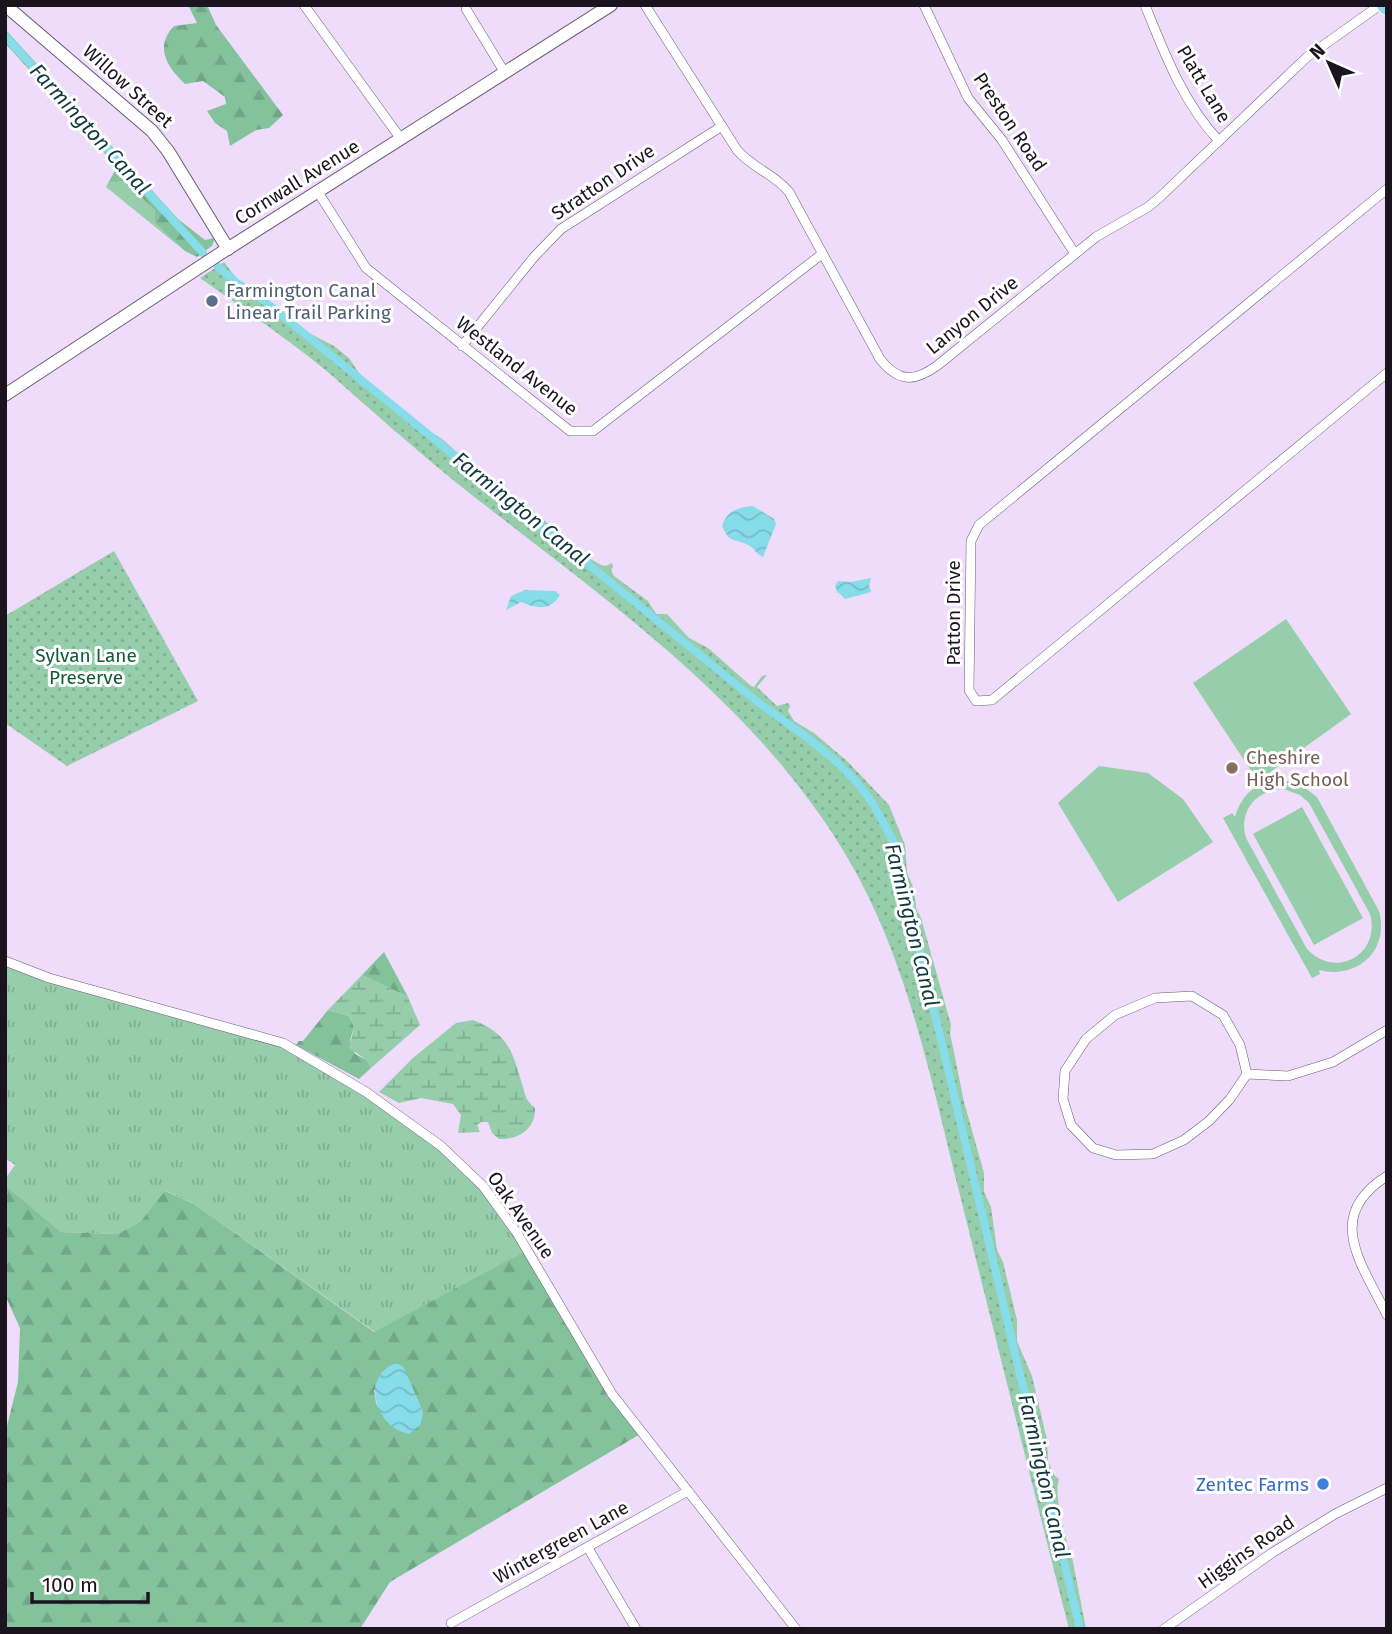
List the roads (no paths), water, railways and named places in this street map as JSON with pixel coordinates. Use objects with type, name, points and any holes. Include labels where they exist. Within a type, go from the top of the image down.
[{"type":"street","name":"Willow Street","points":[[5,5],[152,131],[228,249]]},
{"type":"street","points":[[304,5],[401,139]]},
{"type":"street","name":"Cornwall Avenue","points":[[5,395],[611,5]]},
{"type":"street","name":"Lanyon Drive","points":[[645,5],[744,158],[776,179],[789,192],[880,359],[892,372],[909,379],[932,369],[1105,230],[1148,207],[1307,57],[1384,6]]},
{"type":"street","name":"Preston Road","points":[[924,5],[968,98],[1002,140],[1076,254]]},
{"type":"street","name":"Platt Lane","points":[[1145,5],[1172,72],[1211,133],[1219,141]]},
{"type":"street","points":[[466,9],[505,73]]},
{"type":"street","name":"Stratton Drive","points":[[461,346],[534,257],[561,229],[722,126]]},
{"type":"street","name":"Patton Drive","points":[[1387,189],[979,525],[971,541],[969,690],[976,701],[992,700],[1387,373]]},
{"type":"street","name":"Westland Avenue","points":[[318,192],[366,268],[570,430],[593,432],[822,254]]},
{"type":"street","name":"Oak Avenue","points":[[5,961],[48,978],[283,1043],[366,1092],[441,1146],[483,1186],[517,1233],[612,1394],[796,1629]]},
{"type":"street","points":[[1192,996],[1223,1015],[1240,1045],[1247,1074],[1230,1099],[1209,1121],[1184,1140],[1153,1154],[1116,1155],[1093,1147],[1071,1125],[1063,1100],[1065,1071],[1086,1039],[1115,1015],[1155,998],[1192,996]]},
{"type":"street","points":[[1247,1074],[1288,1076],[1333,1062],[1387,1030]]},
{"type":"street","points":[[1387,1176],[1373,1184],[1361,1198],[1353,1215],[1350,1233],[1387,1315]]},
{"type":"street","name":"Higgins Road","points":[[1164,1629],[1272,1553],[1335,1514],[1387,1488]]},
{"type":"street","name":"Wintergreen Lane","points":[[450,1623],[688,1491]]},
{"type":"street","points":[[588,1548],[636,1629]]},
{"type":"water","points":[[753,506],[774,519],[776,524],[763,557],[745,543],[731,539],[722,526],[734,511]]},
{"type":"water","points":[[871,578],[871,592],[845,599],[838,592],[835,593],[838,581],[851,582]]},
{"type":"water","points":[[525,590],[555,591],[560,595],[547,606],[537,607],[521,602],[506,610],[511,596]]},
{"type":"water","points":[[394,1364],[404,1368],[422,1409],[420,1426],[409,1434],[394,1428],[377,1404],[375,1394],[379,1377]]},
{"type":"waterway","name":"Farmington Canal","points":[[5,36],[203,253]]},
{"type":"waterway","name":"Farmington Canal","points":[[218,267],[258,296],[759,703],[818,746],[845,770],[873,804],[895,845],[1080,1629]]},
{"type":"place","name":"Farmington Canal Linear Trail Parking","points":[[212,301]]},
{"type":"place","name":"Cheshire High School","points":[[1232,768]]},
{"type":"place","name":"Zentec Farms","points":[[1323,1484]]},
{"type":"park label","name":"Sylvan Lane Preserve","points":[[86,666]]}]
